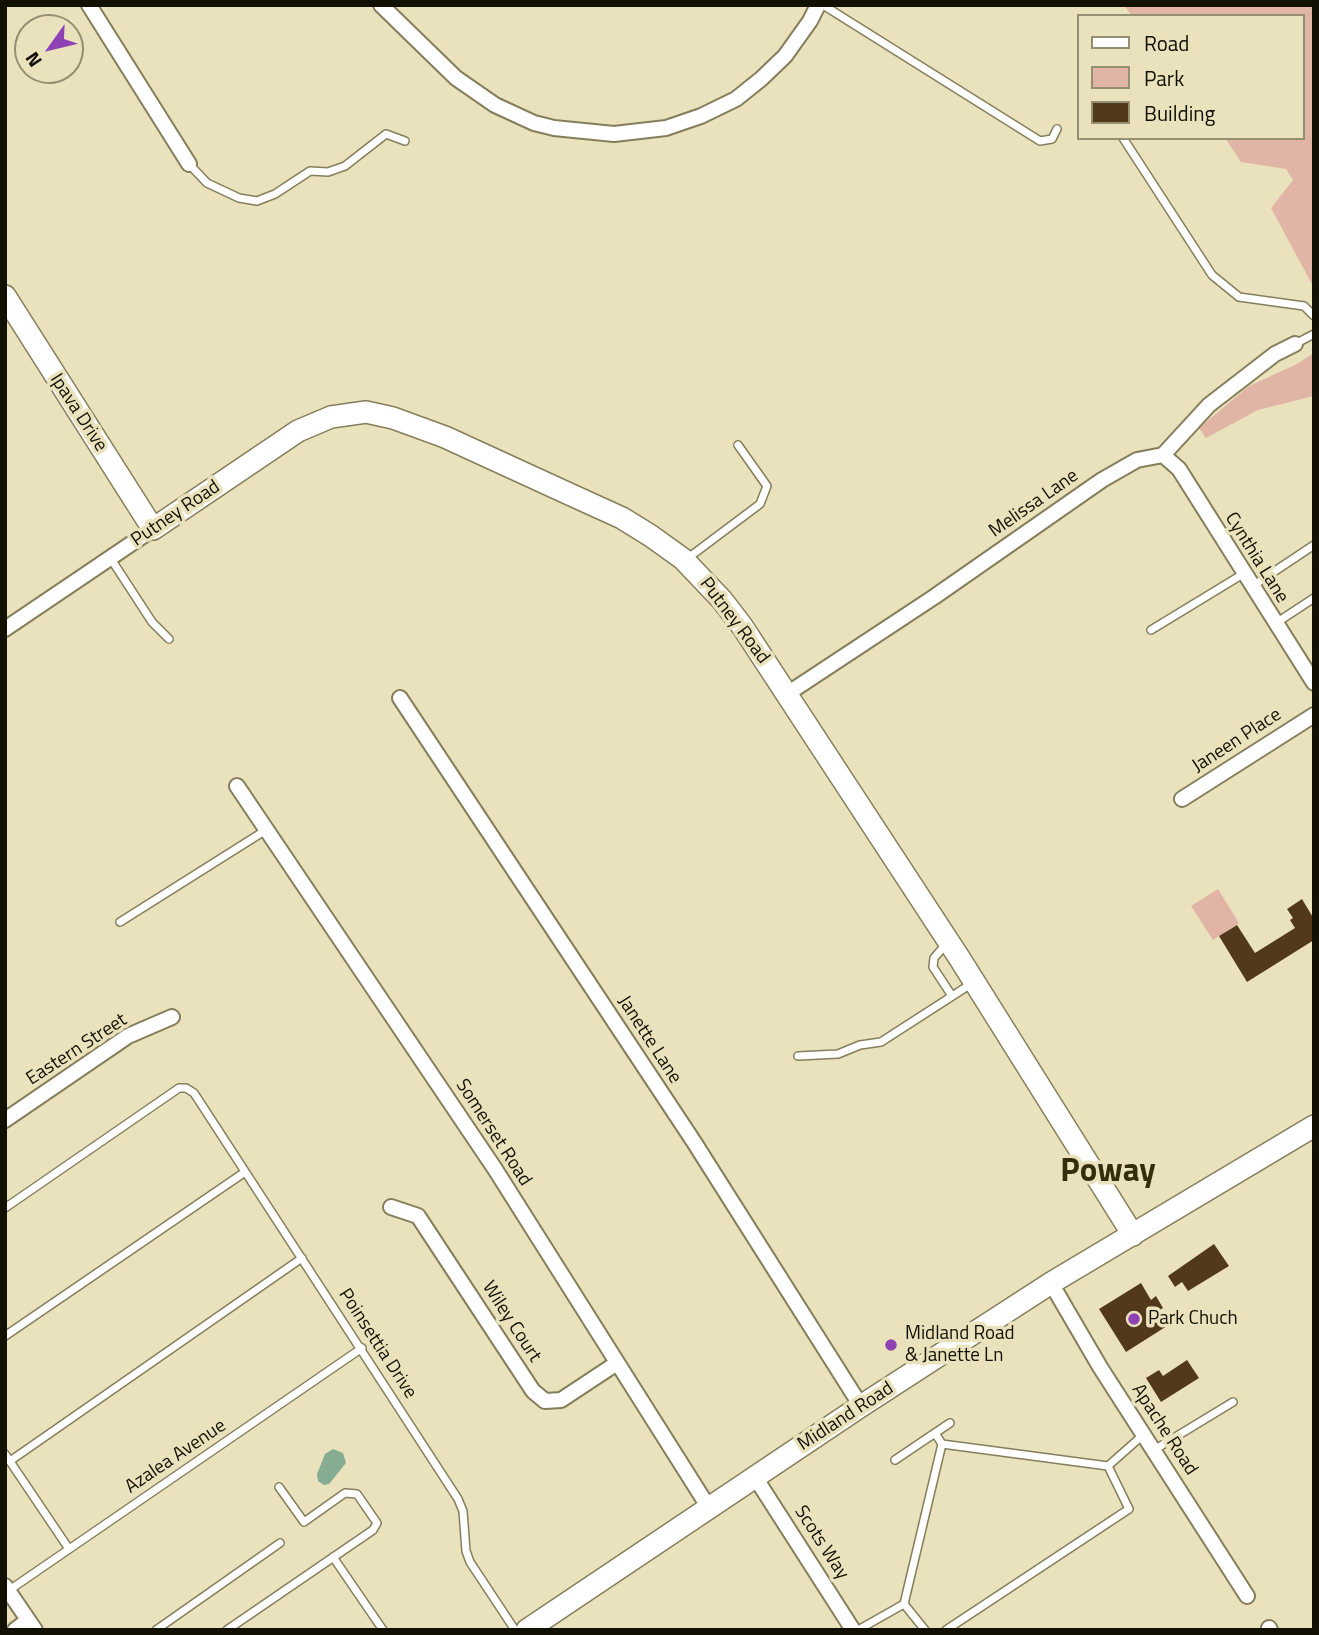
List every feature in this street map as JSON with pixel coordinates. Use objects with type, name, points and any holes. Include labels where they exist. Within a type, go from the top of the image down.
[{"type":"street","points":[[89,5],[189,164]]},
{"type":"street","points":[[381,5],[456,78],[504,110],[554,128],[614,134],[666,128],[701,116],[736,99],[785,56],[818,5]]},
{"type":"street","name":"Ipava Drive","points":[[5,296],[153,529]]},
{"type":"street","points":[[1163,456],[1209,405],[1275,354],[1296,344]]},
{"type":"street","name":"Putney Road","points":[[5,629],[298,431],[331,417],[366,412],[401,420],[445,437],[589,503],[652,536],[684,560],[722,600],[787,694],[974,982],[1133,1235]]},
{"type":"street","name":"Cynthia Lane","points":[[1163,456],[1179,469],[1314,683]]},
{"type":"street","name":"Melissa Lane","points":[[787,694],[934,597],[1102,480],[1136,460],[1163,456]]},
{"type":"street","name":"Janette Lane","points":[[400,698],[694,1142],[861,1406]]},
{"type":"street","name":"Janeen Place","points":[[1181,799],[1314,715]]},
{"type":"street","name":"Somerset Road","points":[[237,786],[495,1169],[709,1508]]},
{"type":"street","name":"Eastern Street","points":[[5,1120],[128,1036],[172,1017]]},
{"type":"street","name":"Midland Road","points":[[527,1630],[861,1406],[1051,1283],[1314,1126]]},
{"type":"street","name":"Wiley Court","points":[[391,1207],[418,1216],[533,1391],[545,1401],[561,1400],[617,1363]]},
{"type":"street","name":"Apache Road","points":[[1051,1283],[1153,1451],[1247,1596]]},
{"type":"street","name":"Scots Way","points":[[755,1477],[856,1630]]},
{"type":"street","points":[[7,1588],[31,1625],[15,1630]]},
{"type":"lane","points":[[823,5],[1040,141],[1052,139],[1056,129]]},
{"type":"lane","points":[[189,164],[207,183],[239,198],[257,201],[275,194],[310,171],[328,172],[345,166],[386,134],[405,141]]},
{"type":"lane","points":[[1124,140],[1212,275],[1239,296],[1304,306],[1314,316]]},
{"type":"lane","points":[[1296,344],[1314,334]]},
{"type":"lane","points":[[684,560],[760,504],[767,486],[738,445]]},
{"type":"lane","points":[[1152,630],[1314,545]]},
{"type":"lane","points":[[111,559],[152,622],[169,639]]},
{"type":"lane","points":[[1275,624],[1314,598]]},
{"type":"lane","points":[[120,922],[267,829]]},
{"type":"lane","points":[[948,942],[934,958],[933,967],[952,996]]},
{"type":"lane","points":[[798,1056],[838,1054],[860,1045],[881,1042],[974,982]]},
{"type":"lane","name":"Poinsettia Drive","points":[[5,1208],[178,1088],[186,1088],[194,1093],[458,1499],[463,1511],[466,1551],[470,1562],[515,1630]]},
{"type":"lane","points":[[5,1336],[245,1172]]},
{"type":"lane","points":[[69,1549],[8,1457],[302,1258]]},
{"type":"lane","name":"Azalea Avenue","points":[[7,1588],[69,1549],[362,1348]]},
{"type":"lane","points":[[1153,1451],[1233,1402]]},
{"type":"lane","points":[[895,1460],[950,1423]]},
{"type":"lane","points":[[856,1630],[904,1604],[942,1444],[935,1433]]},
{"type":"lane","points":[[942,1444],[1108,1466],[1143,1435]]},
{"type":"lane","points":[[946,1630],[1129,1509],[1108,1466]]},
{"type":"lane","points":[[226,1630],[373,1530],[377,1523],[357,1494],[345,1493],[304,1522],[279,1487]]},
{"type":"lane","points":[[156,1630],[280,1544]]},
{"type":"lane","points":[[333,1557],[383,1630]]},
{"type":"lane","points":[[904,1604],[925,1630]]},
{"type":"green space","points":[[1124,5],[1314,5],[1314,288],[1271,208],[1293,180],[1286,169],[1241,162],[1226,140],[1305,140],[1305,14],[1131,14]]},
{"type":"green space","points":[[1314,353],[1314,396],[1258,410],[1206,438],[1199,428],[1249,386]]},
{"type":"green space","points":[[1218,889],[1239,923],[1213,940],[1191,906]]},
{"type":"shaded area","points":[[333,1449],[343,1453],[346,1463],[329,1484],[324,1485],[318,1481],[317,1474],[325,1454]]},
{"type":"building","points":[[1302,899],[1314,919],[1314,940],[1247,982],[1219,936],[1237,925],[1255,953],[1295,928],[1287,909]]},
{"type":"building","points":[[1214,1244],[1229,1266],[1188,1291],[1182,1282],[1175,1287],[1168,1276]]},
{"type":"building","name":"Park Chuch","points":[[1141,1283],[1151,1300],[1156,1296],[1163,1308],[1158,1311],[1167,1326],[1126,1352],[1099,1309]]},
{"type":"building","points":[[1187,1360],[1199,1378],[1161,1402],[1146,1378],[1159,1370],[1163,1376]]},
{"type":"place","name":"Park Chuch","points":[[1134,1319]]},
{"type":"place","name":"Midland Road & Janette Ln","points":[[891,1345]]},
{"type":"district","name":"Poway","points":[[1108,1173]]}]
